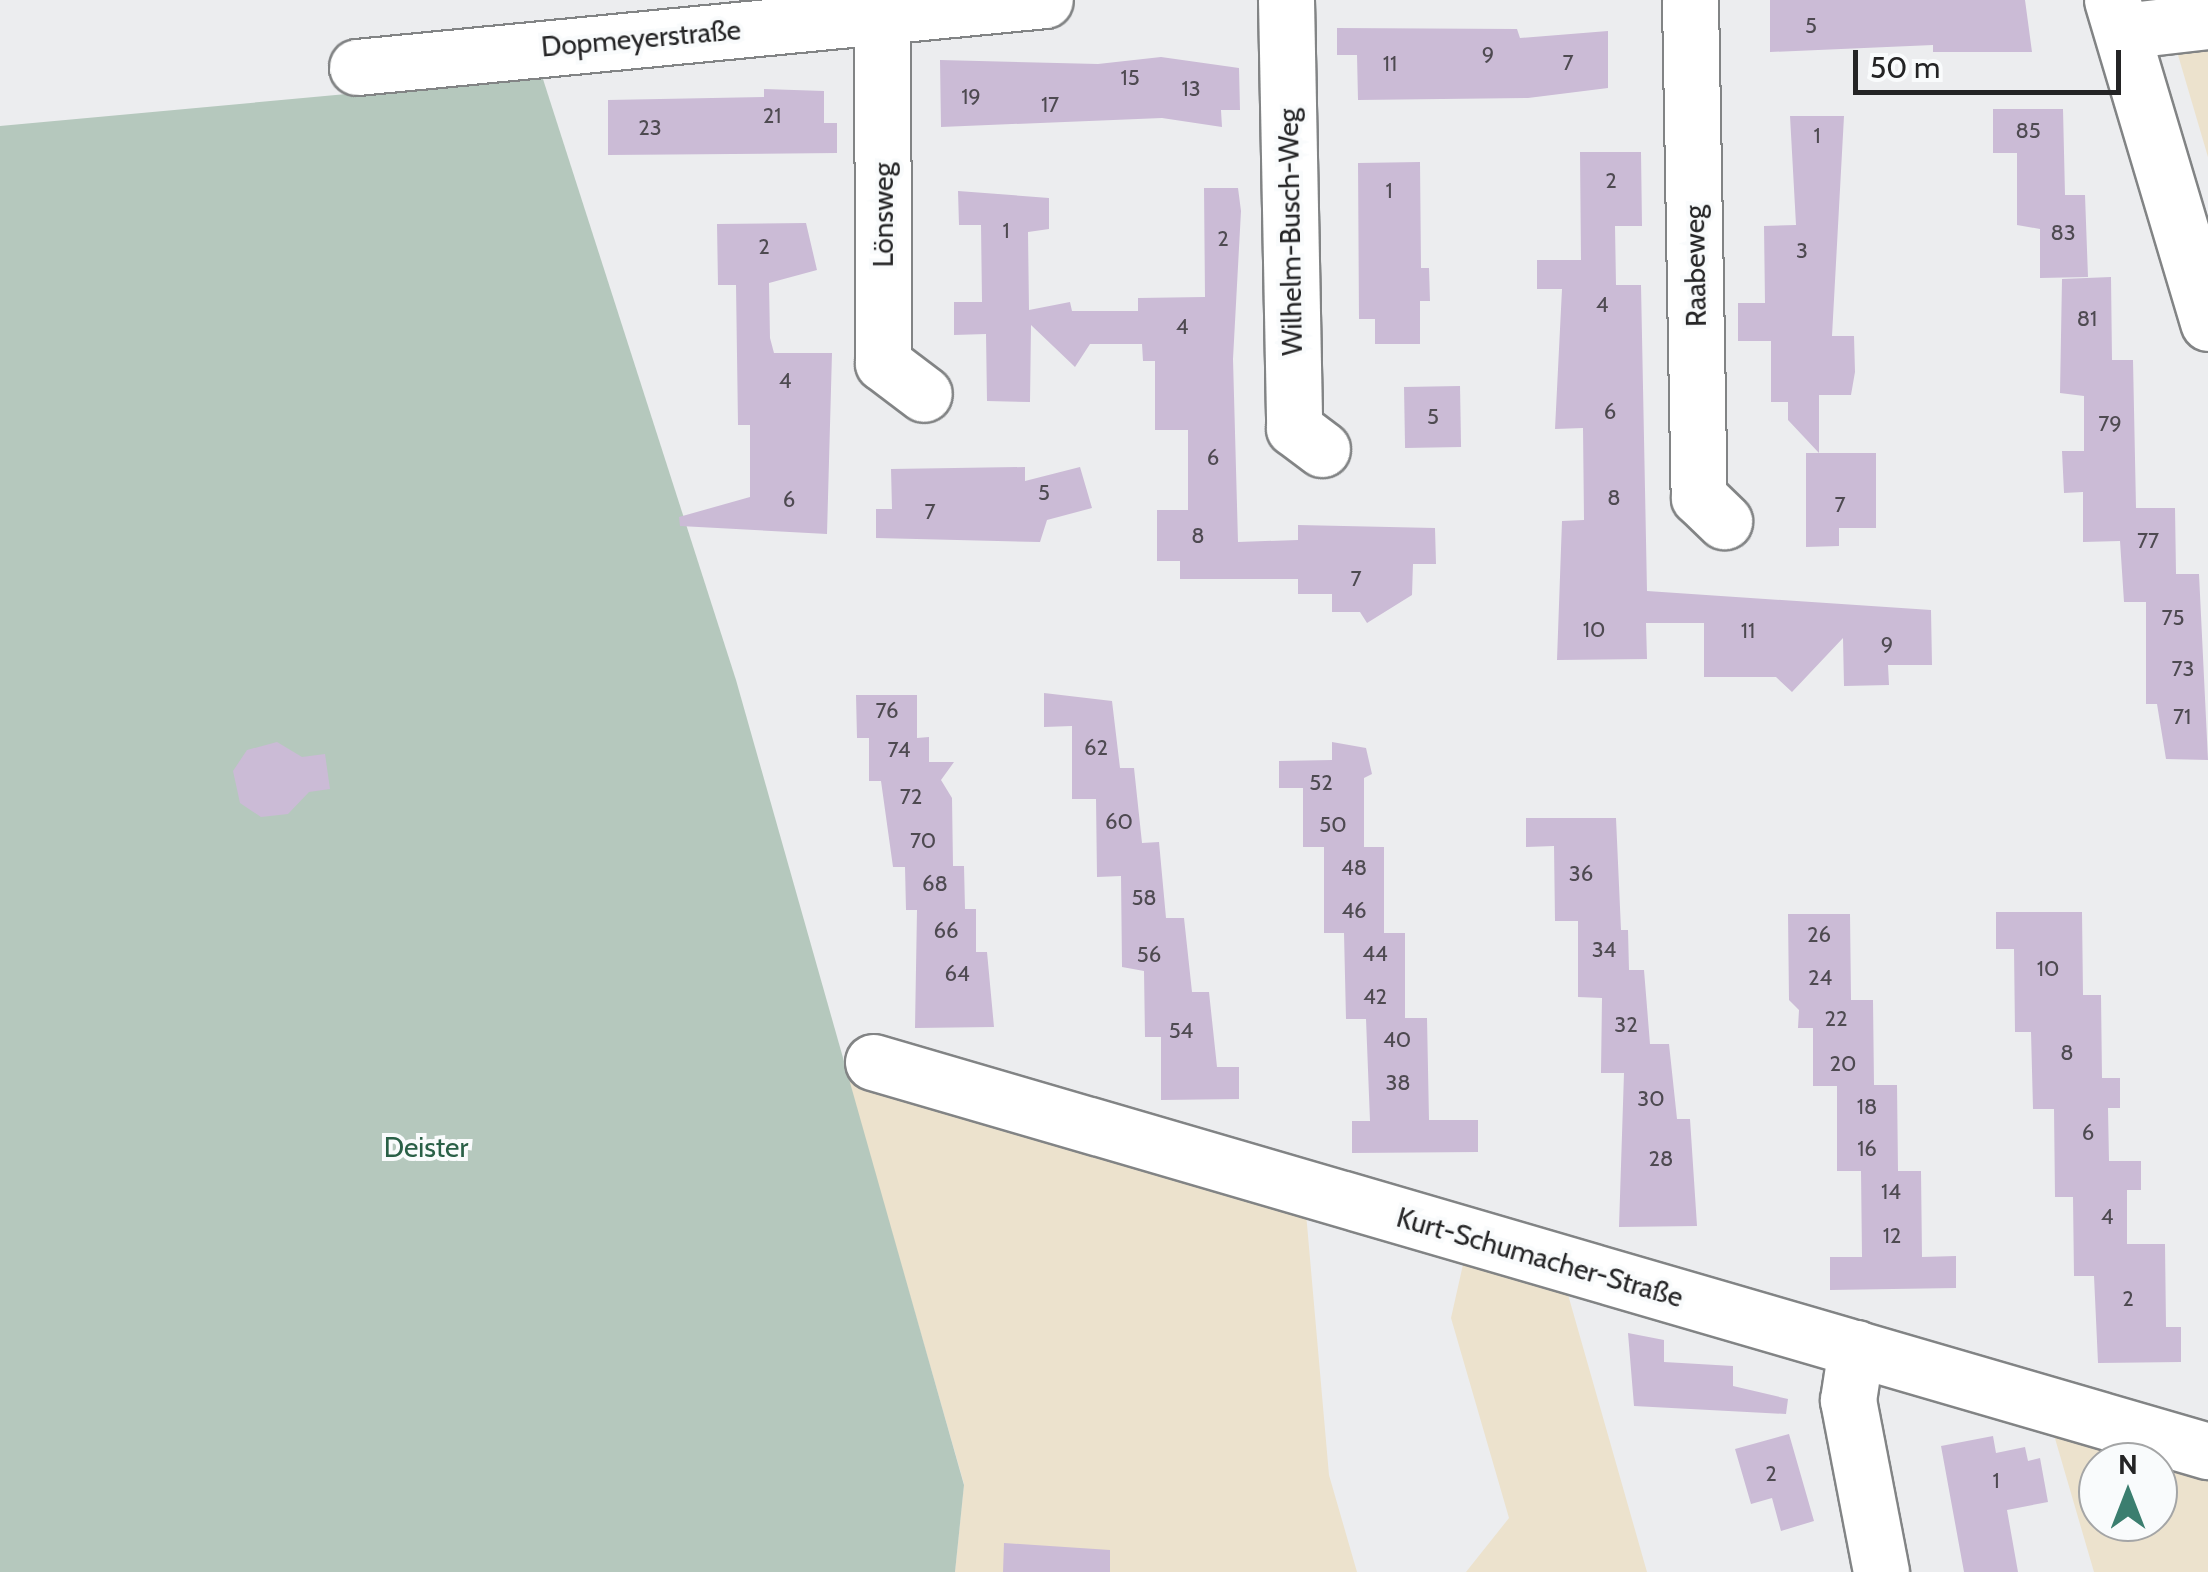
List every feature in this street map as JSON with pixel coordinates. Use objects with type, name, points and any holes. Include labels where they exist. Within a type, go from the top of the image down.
[{"type":"street","name":"Dopmeyerstraße","points":[[357,68],[882,16],[958,4],[1045,0]]},
{"type":"street","name":"Wilhelm-Busch-Weg","points":[[1286,0],[1294,428],[1322,450]]},
{"type":"street","name":"Raabeweg","points":[[1690,0],[1699,497],[1724,521]]},
{"type":"street","name":"Lönsweg","points":[[882,16],[883,363],[924,394]]},
{"type":"street","points":[[2208,21],[2117,16],[2208,324]]},
{"type":"street","name":"Kurt-Schumacher-Straße","points":[[873,1062],[2208,1450]]},
{"type":"street","points":[[1856,1348],[1848,1400],[1881,1572]]},
{"type":"shaded area","points":[[2208,33],[2208,157],[2173,38]]},
{"type":"shaded area","points":[[847,1076],[1306,1213],[1329,1475],[1357,1572],[955,1572],[964,1484]]},
{"type":"shaded area","points":[[1464,1260],[1567,1291],[1647,1572],[1466,1572],[1509,1518],[1451,1318]]},
{"type":"shaded area","points":[[2054,1435],[2078,1442],[2078,1517]]},
{"type":"shaded area","points":[[2178,1472],[2208,1481],[2208,1572],[2094,1572],[2085,1542],[2178,1542]]},
{"type":"green space","name":"Deister","points":[[542,76],[736,680],[964,1485],[955,1572],[0,1572],[0,126]]},
{"type":"building","points":[[1770,0],[2025,0],[2032,52],[1933,52],[1933,45],[1770,52]]},
{"type":"building","points":[[1337,28],[1517,29],[1520,38],[1608,31],[1608,88],[1528,98],[1358,100],[1357,55],[1337,55]]},
{"type":"building","points":[[1161,57],[1239,68],[1240,110],[1221,110],[1222,127],[1162,118],[941,127],[940,60],[1098,64]]},
{"type":"building","points":[[764,89],[824,91],[824,123],[837,123],[837,153],[608,155],[608,100],[764,97]]},
{"type":"building","points":[[1993,109],[2063,109],[2065,195],[2085,195],[2088,277],[2040,278],[2040,229],[2017,225],[2017,153],[1993,153]]},
{"type":"building","points":[[1790,116],[1844,116],[1832,336],[1854,336],[1855,372],[1851,395],[1819,395],[1819,453],[1788,420],[1788,402],[1771,402],[1771,341],[1738,341],[1738,303],[1765,303],[1764,226],[1796,225]]},
{"type":"building","points":[[1580,152],[1641,152],[1642,226],[1615,226],[1616,285],[1641,285],[1647,591],[1931,610],[1932,665],[1888,665],[1889,685],[1844,686],[1843,638],[1792,692],[1776,677],[1704,677],[1704,623],[1646,623],[1647,659],[1557,660],[1562,521],[1584,520],[1583,428],[1555,429],[1562,289],[1537,289],[1537,260],[1581,260]]},
{"type":"building","points":[[1420,162],[1421,268],[1429,268],[1430,301],[1420,301],[1420,344],[1375,344],[1375,319],[1359,319],[1358,163]]},
{"type":"building","points":[[1204,188],[1238,188],[1241,211],[1233,359],[1238,542],[1298,540],[1298,525],[1435,528],[1436,564],[1413,564],[1412,595],[1367,623],[1360,612],[1332,612],[1332,594],[1298,594],[1298,579],[1180,579],[1180,561],[1157,561],[1157,510],[1188,510],[1188,430],[1155,430],[1155,361],[1143,361],[1142,344],[1090,344],[1075,367],[1031,325],[1030,402],[987,401],[986,334],[954,335],[954,302],[982,302],[981,225],[959,225],[958,191],[1049,198],[1049,229],[1028,232],[1029,310],[1070,302],[1072,311],[1138,311],[1138,298],[1205,297]]},
{"type":"building","points":[[806,223],[817,270],[769,283],[770,338],[774,353],[832,353],[827,534],[680,526],[679,517],[750,497],[750,425],[738,425],[736,285],[718,285],[717,224]]},
{"type":"building","points":[[2111,277],[2112,360],[2133,360],[2136,508],[2175,508],[2176,574],[2199,574],[2208,760],[2166,759],[2157,704],[2146,704],[2146,602],[2124,602],[2120,541],[2083,542],[2083,492],[2064,493],[2062,451],[2084,451],[2084,396],[2060,393],[2062,279]]},
{"type":"building","points":[[1460,386],[1461,447],[1405,448],[1404,387]]},
{"type":"building","points":[[1806,453],[1876,453],[1876,528],[1839,528],[1839,546],[1806,547]]},
{"type":"building","points":[[1025,467],[1025,481],[1080,467],[1092,508],[1047,520],[1040,542],[876,538],[876,509],[892,509],[891,469]]},
{"type":"building","points":[[1044,693],[1112,701],[1120,768],[1134,768],[1142,843],[1159,842],[1166,918],[1184,918],[1192,992],[1209,992],[1217,1067],[1239,1067],[1239,1099],[1161,1100],[1161,1037],[1145,1037],[1144,971],[1122,967],[1121,876],[1097,877],[1096,799],[1072,799],[1072,726],[1044,727]]},
{"type":"building","points":[[856,695],[917,695],[917,738],[929,737],[929,762],[954,762],[941,780],[952,798],[953,866],[964,866],[965,909],[976,909],[976,952],[987,952],[994,1027],[915,1028],[917,910],[906,910],[905,867],[893,867],[881,781],[869,781],[869,738],[857,738]]},
{"type":"building","points":[[277,742],[302,757],[325,754],[330,789],[309,792],[288,814],[261,817],[240,803],[233,771],[247,750]]},
{"type":"building","points":[[1332,742],[1366,748],[1372,774],[1364,778],[1364,847],[1384,847],[1384,933],[1405,933],[1405,1018],[1427,1018],[1429,1120],[1478,1120],[1478,1152],[1352,1153],[1352,1121],[1370,1121],[1366,1019],[1346,1019],[1344,933],[1324,933],[1324,847],[1303,847],[1303,788],[1279,788],[1279,761],[1332,760]]},
{"type":"building","points":[[1526,818],[1616,818],[1621,930],[1628,930],[1629,970],[1644,970],[1650,1044],[1669,1044],[1677,1119],[1690,1119],[1697,1226],[1619,1227],[1624,1073],[1601,1073],[1602,998],[1578,997],[1578,921],[1555,921],[1554,846],[1526,847]]},
{"type":"building","points":[[1996,912],[2082,912],[2083,995],[2101,995],[2102,1078],[2120,1078],[2120,1108],[2108,1108],[2109,1161],[2141,1161],[2141,1190],[2127,1190],[2127,1244],[2165,1244],[2166,1327],[2181,1327],[2181,1362],[2098,1363],[2094,1276],[2074,1276],[2073,1197],[2055,1197],[2054,1109],[2033,1109],[2031,1032],[2015,1032],[2014,949],[1996,949]]},
{"type":"building","points":[[1788,914],[1850,914],[1851,1000],[1873,1000],[1874,1085],[1897,1085],[1898,1171],[1921,1171],[1922,1257],[1956,1256],[1956,1288],[1830,1290],[1830,1257],[1862,1257],[1861,1171],[1837,1171],[1837,1086],[1813,1086],[1813,1028],[1798,1028],[1799,1010],[1789,1000]]},
{"type":"building","points":[[1628,1333],[1664,1340],[1664,1362],[1733,1366],[1733,1386],[1788,1399],[1786,1414],[1634,1406]]},
{"type":"building","points":[[1789,1434],[1814,1521],[1781,1531],[1772,1498],[1751,1504],[1735,1449]]},
{"type":"building","points":[[1993,1436],[1996,1453],[2025,1447],[2028,1461],[2040,1458],[2048,1502],[2007,1510],[2018,1572],[1964,1572],[1941,1446]]},
{"type":"building","points":[[1004,1543],[1110,1550],[1110,1572],[1003,1572]]}]
